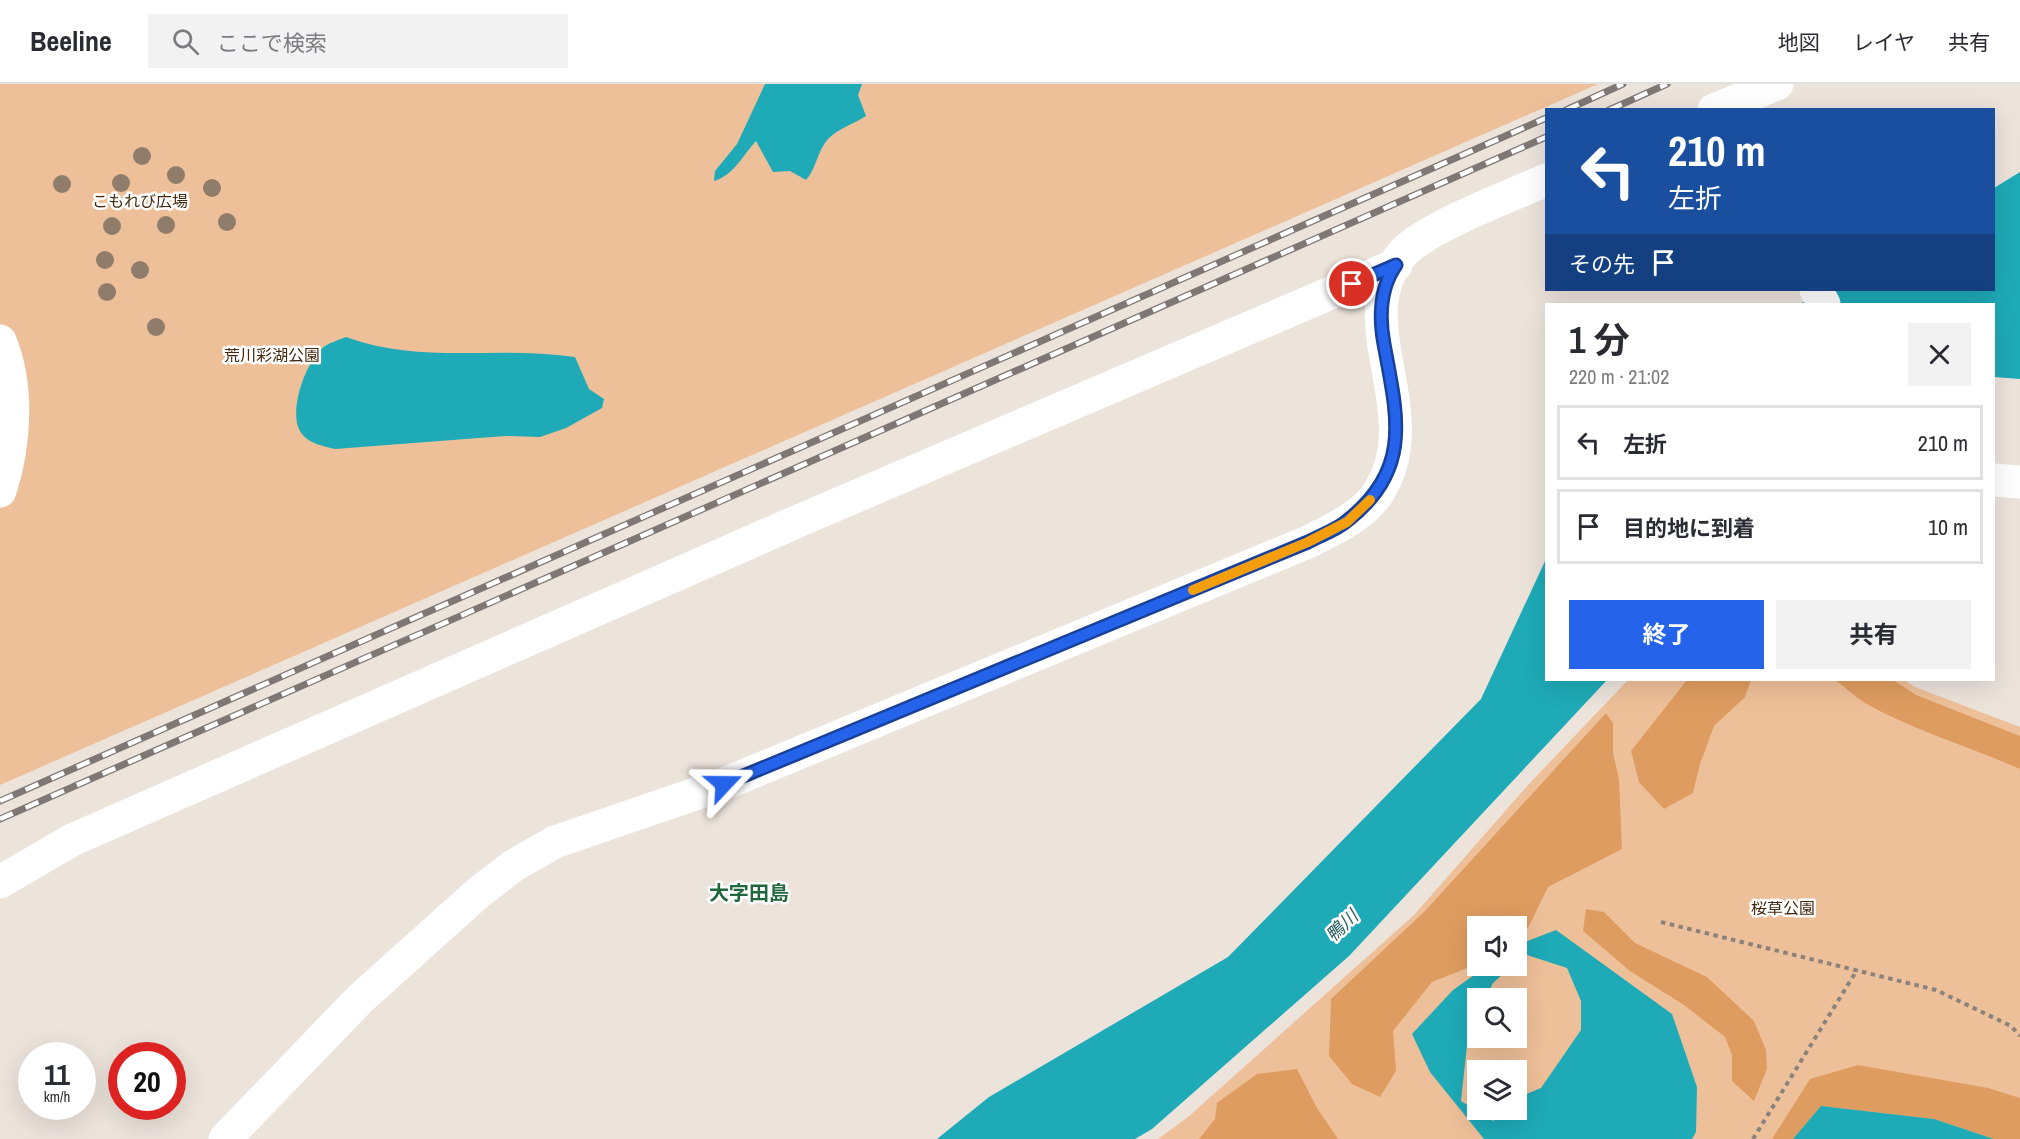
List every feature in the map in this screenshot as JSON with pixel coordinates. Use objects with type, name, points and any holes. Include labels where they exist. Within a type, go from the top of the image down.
[{"type":"lane","points":[[1718,108],[1777,84]]},
{"type":"lane","points":[[225,1139],[360,999],[478,893],[513,866],[555,842],[724,784],[1308,542],[1347,522],[1378,493],[1394,455],[1397,414],[1381,326],[1381,297],[1396,265],[1404,252],[1425,235],[1545,180]]},
{"type":"lane","points":[[0,882],[72,840],[814,514],[1396,265]]},
{"type":"lane","points":[[0,341],[13,387],[11,436],[0,491]]},
{"type":"lane","points":[[1995,480],[2020,482]]},
{"type":"path","points":[[1661,922],[1936,990],[2011,1026],[2020,1036]]},
{"type":"path","points":[[1753,1139],[1857,970]]},
{"type":"green space","name":"荒川彩湖公園","points":[[0,84],[1598,84],[0,785]]},
{"type":"green space","name":"桜草公園","points":[[1627,681],[1906,681],[1915,687],[2020,727],[2020,1139],[1158,1139],[1188,1117],[1414,915],[1528,785]]},
{"type":"shaded area","points":[[1686,681],[1751,681],[1745,697],[1714,726],[1700,764],[1693,793],[1664,809],[1639,782],[1631,751]]},
{"type":"shaded area","points":[[1836,681],[1895,681],[1916,695],[2020,736],[2020,769],[1922,730],[1861,700]]},
{"type":"shaded area","points":[[1606,713],[1613,723],[1613,753],[1619,779],[1622,849],[1548,887],[1527,929],[1527,916],[1467,916],[1467,968],[1432,982],[1393,1031],[1396,1071],[1380,1097],[1352,1084],[1329,1056],[1331,999],[1425,911]]},
{"type":"shaded area","points":[[1586,909],[1604,912],[1635,943],[1707,977],[1754,1021],[1766,1050],[1767,1069],[1754,1101],[1732,1081],[1732,1055],[1725,1037],[1684,1005],[1630,971],[1583,931]]},
{"type":"shaded area","points":[[1858,1065],[1988,1088],[2020,1098],[2020,1139],[1994,1139],[1934,1119],[1821,1106],[1793,1139],[1772,1139],[1810,1079]]},
{"type":"shaded area","points":[[1297,1069],[1317,1108],[1338,1139],[1199,1139],[1215,1119],[1217,1103],[1257,1074]]},
{"type":"water","points":[[765,84],[862,84],[858,95],[866,116],[829,138],[806,180],[790,171],[773,172],[756,141],[733,169],[714,181],[715,171],[737,144]]},
{"type":"water","points":[[2020,172],[2020,379],[1995,377],[1995,303],[1802,303],[1823,291],[1995,291],[1995,187]]},
{"type":"water","points":[[346,337],[403,350],[575,357],[589,389],[604,399],[602,408],[566,428],[540,437],[505,436],[335,449],[321,446],[302,434],[296,414],[297,401],[305,375],[318,353],[325,346]]},
{"type":"water","name":"鴨川","points":[[1545,561],[1545,681],[1606,681],[1349,956],[1152,1129],[1135,1139],[937,1139],[989,1097],[1228,957],[1481,699]]},
{"type":"water","points":[[1556,930],[1672,1014],[1697,1087],[1696,1132],[1692,1139],[1484,1139],[1469,1120],[1527,1120],[1527,1094],[1541,1088],[1581,1030],[1581,1001],[1567,968],[1527,955],[1527,941]]},
{"type":"water","points":[[1473,976],[1501,976],[1490,988],[1467,988],[1467,1046],[1461,1101],[1467,1105],[1467,1118],[1430,1072],[1412,1034],[1453,990]]},
{"type":"water","points":[[1821,1106],[1934,1119],[1994,1139],[1793,1139]]},
{"type":"railway","points":[[1570,108],[1623,84]]},
{"type":"railway","points":[[1613,108],[1667,84]]},
{"type":"railway","points":[[0,801],[1545,118]]},
{"type":"railway","points":[[0,819],[1545,137]]},
{"type":"slow traffic","points":[[1193,590],[1308,542],[1347,522],[1370,500]]},
{"type":"district","name":"大字田島","points":[[749,893]]},
{"type":"route","points":[[724,784],[1308,542],[1347,522],[1378,493],[1394,455],[1397,414],[1381,326],[1381,297],[1390,273],[1396,265],[1352,284]]},
{"type":"park label","name":"こもれび広場","points":[[140,201]]}]
